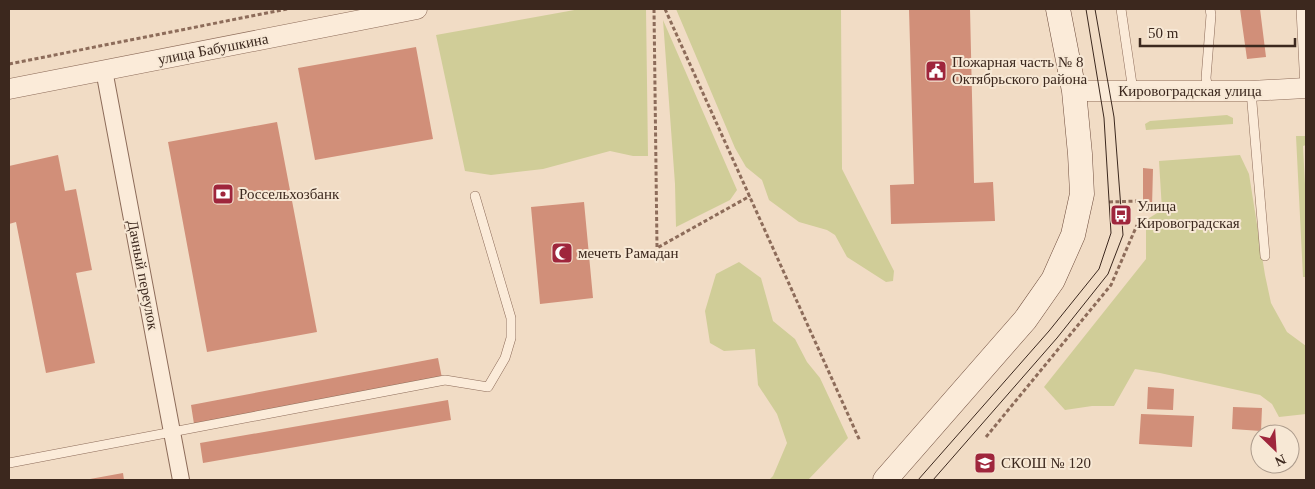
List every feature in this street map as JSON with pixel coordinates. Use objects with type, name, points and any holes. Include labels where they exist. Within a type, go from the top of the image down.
[{"type":"main road","points":[[885,480],[1025,320],[1053,280],[1073,235],[1082,194],[1074,91],[1058,9]]},
{"type":"street","name":"улица Бабушкина","points":[[9,89],[417,9]]},
{"type":"street","name":"Дачный переулок","points":[[104,70],[181,480]]},
{"type":"street","name":"Кировоградская улица","points":[[1074,91],[1251,91],[1306,88]]},
{"type":"lane","points":[[1121,9],[1133,91]]},
{"type":"lane","points":[[1208,91],[1206,78],[1210,9]]},
{"type":"lane","points":[[1301,9],[1306,88]]},
{"type":"lane","points":[[1251,91],[1265,256]]},
{"type":"lane","points":[[9,462],[445,380],[488,387],[505,358],[511,338],[511,318],[475,196]]},
{"type":"path","points":[[9,64],[287,9]]},
{"type":"path","points":[[654,9],[657,248],[750,196]]},
{"type":"path","points":[[665,9],[860,442]]},
{"type":"path","points":[[1109,202],[1138,201]]},
{"type":"path","points":[[986,437],[1111,285],[1137,225]]},
{"type":"shaded area","points":[[580,9],[646,9],[648,156],[633,156],[610,151],[543,169],[491,175],[465,171],[436,35]]},
{"type":"shaded area","points":[[676,9],[841,9],[842,169],[894,271],[893,281],[886,282],[847,257],[835,235],[827,230],[799,222],[769,200],[762,180],[746,167],[735,148]]},
{"type":"shaded area","points":[[663,20],[737,190],[730,200],[676,227],[675,184]]},
{"type":"shaded area","points":[[1227,115],[1233,118],[1233,124],[1146,130],[1145,124],[1150,121]]},
{"type":"shaded area","points":[[1296,136],[1306,136],[1306,145],[1303,146],[1306,203],[1306,277],[1303,277]]},
{"type":"shaded area","points":[[1240,155],[1249,174],[1271,303],[1287,332],[1306,346],[1306,414],[1279,417],[1272,404],[1260,395],[1135,369],[1114,406],[1092,406],[1065,410],[1044,387],[1146,259],[1146,220],[1162,210],[1159,161]]},
{"type":"shaded area","points":[[739,262],[761,278],[773,321],[795,339],[807,362],[820,378],[848,438],[808,480],[769,480],[773,476],[787,443],[777,414],[758,385],[755,349],[724,351],[710,343],[705,311],[716,274]]},
{"type":"building","points":[[909,9],[970,9],[974,183],[993,182],[995,221],[891,224],[890,185],[914,184]]},
{"type":"building","points":[[1240,9],[1260,9],[1266,57],[1247,59]]},
{"type":"building","points":[[416,47],[433,139],[315,160],[298,68]]},
{"type":"building","points":[[277,122],[317,332],[207,352],[168,142]]},
{"type":"building","points":[[58,155],[65,191],[76,189],[92,270],[76,273],[95,363],[46,373],[16,222],[9,224],[9,166]]},
{"type":"building","points":[[1143,168],[1153,169],[1152,207],[1143,208]]},
{"type":"building","name":"мечеть Рамадан","points":[[584,202],[593,298],[540,304],[531,207]]},
{"type":"building","points":[[438,358],[442,378],[194,424],[191,405]]},
{"type":"building","points":[[1148,387],[1174,389],[1173,410],[1147,409]]},
{"type":"building","points":[[448,400],[451,420],[203,463],[200,443]]},
{"type":"building","points":[[1233,407],[1262,408],[1261,424],[1250,424],[1250,430],[1232,429]]},
{"type":"building","points":[[1141,414],[1194,416],[1192,447],[1139,444]]},
{"type":"building","points":[[123,473],[124,480],[90,480],[90,479]]},
{"type":"tram line","points":[[918,480],[1049,331],[1099,269],[1111,233],[1104,118],[1086,9]]},
{"type":"tram line","points":[[933,480],[1057,338],[1108,274],[1123,235],[1114,117],[1095,9]]},
{"type":"place","name":"Пожарная часть № 8 Октябрьского района","points":[[936,71]]},
{"type":"place","name":"Россельхозбанк","points":[[223,194]]},
{"type":"place","name":"Улица Кировоградская","points":[[1121,215]]},
{"type":"place","name":"мечеть Рамадан","points":[[562,253]]},
{"type":"place","name":"СКОШ № 120","points":[[985,463]]}]
